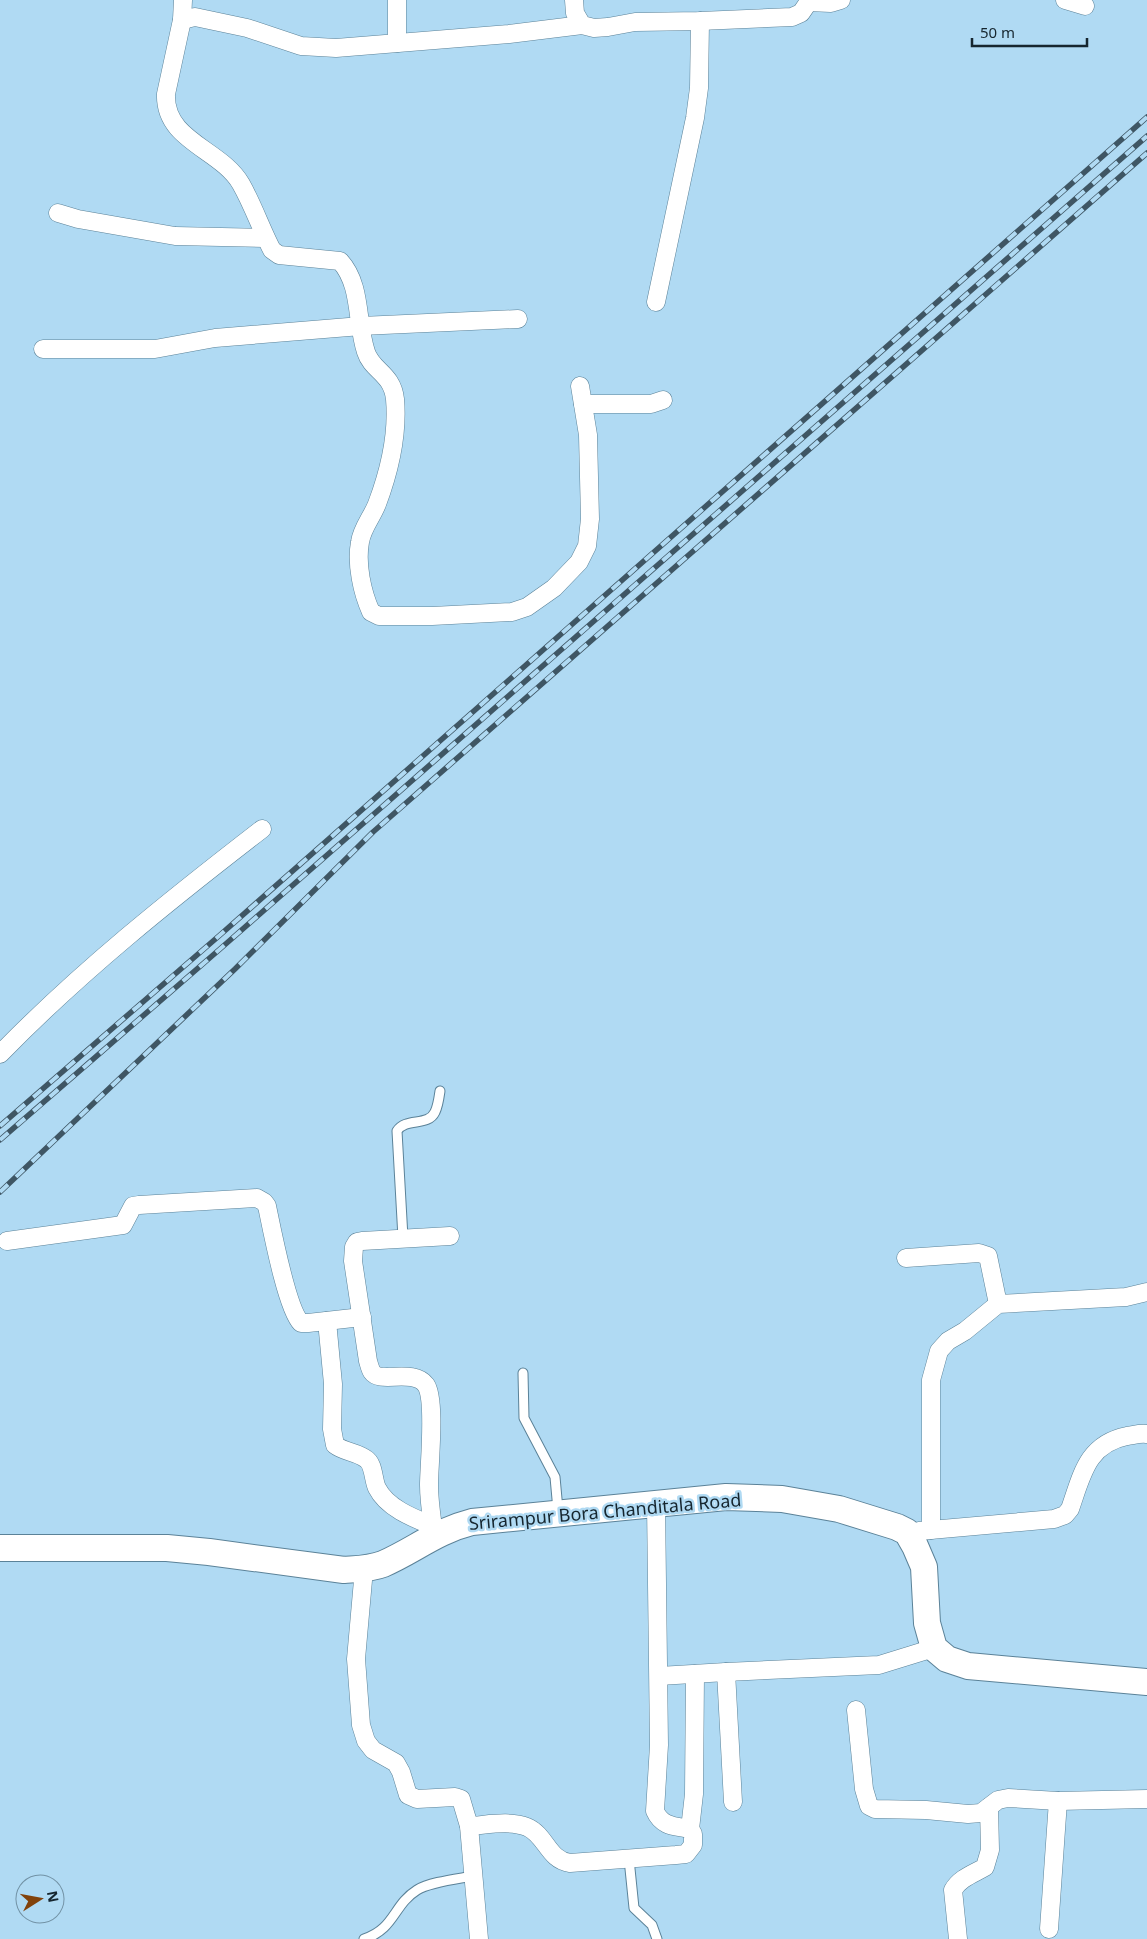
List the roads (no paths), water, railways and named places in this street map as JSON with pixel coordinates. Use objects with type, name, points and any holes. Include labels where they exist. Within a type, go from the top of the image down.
[{"type":"main road","name":"Srirampur Bora Chanditala Road","points":[[0,1548],[167,1548],[344,1570],[364,1568],[389,1560],[434,1531],[472,1522],[726,1497],[782,1499],[838,1509],[897,1527],[919,1531]]},
{"type":"main road","points":[[919,1531],[915,1546],[924,1567],[927,1623],[934,1648],[947,1659],[968,1666],[1147,1682]]},
{"type":"street","points":[[183,0],[182,20],[166,94],[165,106],[170,119],[190,140],[228,168],[241,183],[272,250],[279,255],[340,261],[348,270],[353,282],[366,353],[372,363],[384,374],[390,383],[394,398],[395,428],[390,457],[377,502],[370,520],[362,531],[360,544],[360,566],[366,601],[372,612],[379,616],[432,616],[512,612],[527,608],[554,588],[580,562],[587,546],[590,519],[588,435],[580,386]]},
{"type":"street","points":[[397,0],[397,43]]},
{"type":"street","points":[[574,0],[575,13],[582,25]]},
{"type":"street","points":[[182,20],[195,17],[248,28],[301,46],[336,48],[509,34],[582,25],[594,28],[634,22],[700,21],[779,8],[792,17],[801,13],[810,1],[831,3],[841,0]]},
{"type":"street","points":[[1065,0],[1085,6]]},
{"type":"street","points":[[656,302],[695,118],[699,88],[700,21]]},
{"type":"street","points":[[58,213],[78,219],[175,236],[266,238]]},
{"type":"street","points":[[43,349],[155,349],[215,338],[361,326],[518,319]]},
{"type":"street","points":[[583,404],[650,404],[663,400]]},
{"type":"street","points":[[0,1054],[93,964],[159,909],[262,829]]},
{"type":"street","points":[[7,1241],[123,1225],[132,1206],[257,1198],[267,1206],[285,1283],[293,1313],[297,1320],[301,1324],[362,1317]]},
{"type":"street","points":[[434,1531],[429,1487],[431,1424],[428,1388],[424,1383],[415,1378],[377,1376],[372,1372],[368,1361],[353,1261],[354,1247],[357,1242],[450,1236]]},
{"type":"street","points":[[906,1258],[979,1253],[988,1256],[998,1304]]},
{"type":"street","points":[[1147,1292],[1126,1297],[998,1304],[965,1331],[948,1341],[939,1351],[931,1380],[919,1531],[1054,1519],[1065,1515],[1070,1509],[1088,1459],[1100,1447],[1119,1438],[1142,1433],[1147,1434]]},
{"type":"street","points":[[327,1321],[333,1384],[332,1429],[335,1445],[342,1450],[366,1459],[370,1463],[376,1486],[382,1496],[408,1516],[434,1531]]},
{"type":"street","points":[[656,1503],[659,1745],[655,1812],[659,1820],[668,1825],[690,1829]]},
{"type":"street","points":[[364,1568],[356,1659],[361,1725],[366,1741],[372,1750],[396,1763],[401,1772],[408,1795],[417,1799],[455,1797],[461,1799],[469,1826],[478,1939]]},
{"type":"street","points":[[659,1676],[879,1666],[934,1648]]},
{"type":"street","points":[[726,1672],[734,1802]]},
{"type":"street","points":[[469,1826],[507,1824],[529,1828],[561,1862],[570,1863],[686,1854],[693,1846],[693,1834],[690,1829],[694,1794],[695,1674]]},
{"type":"street","points":[[856,1710],[864,1789],[869,1806],[875,1809],[926,1810],[968,1814],[980,1813],[998,1800],[1008,1798],[1058,1801],[1147,1799]]},
{"type":"street","points":[[1049,1930],[1058,1801]]},
{"type":"street","points":[[958,1939],[953,1890],[957,1883],[984,1866],[988,1858],[990,1850],[989,1807]]},
{"type":"lane","points":[[403,1238],[397,1131],[400,1126],[406,1123],[424,1121],[431,1117],[435,1112],[440,1092]]},
{"type":"lane","points":[[522,1374],[524,1418],[555,1477],[558,1513]]},
{"type":"lane","points":[[629,1859],[634,1908],[652,1925],[657,1939]]},
{"type":"lane","points":[[364,1939],[386,1928],[398,1909],[416,1890],[433,1884],[473,1876]]},
{"type":"railway","points":[[0,1126],[220,935],[1147,117]]},
{"type":"railway","points":[[0,1140],[1147,136]]},
{"type":"railway","points":[[0,1192],[235,969],[373,832],[1147,153]]}]
